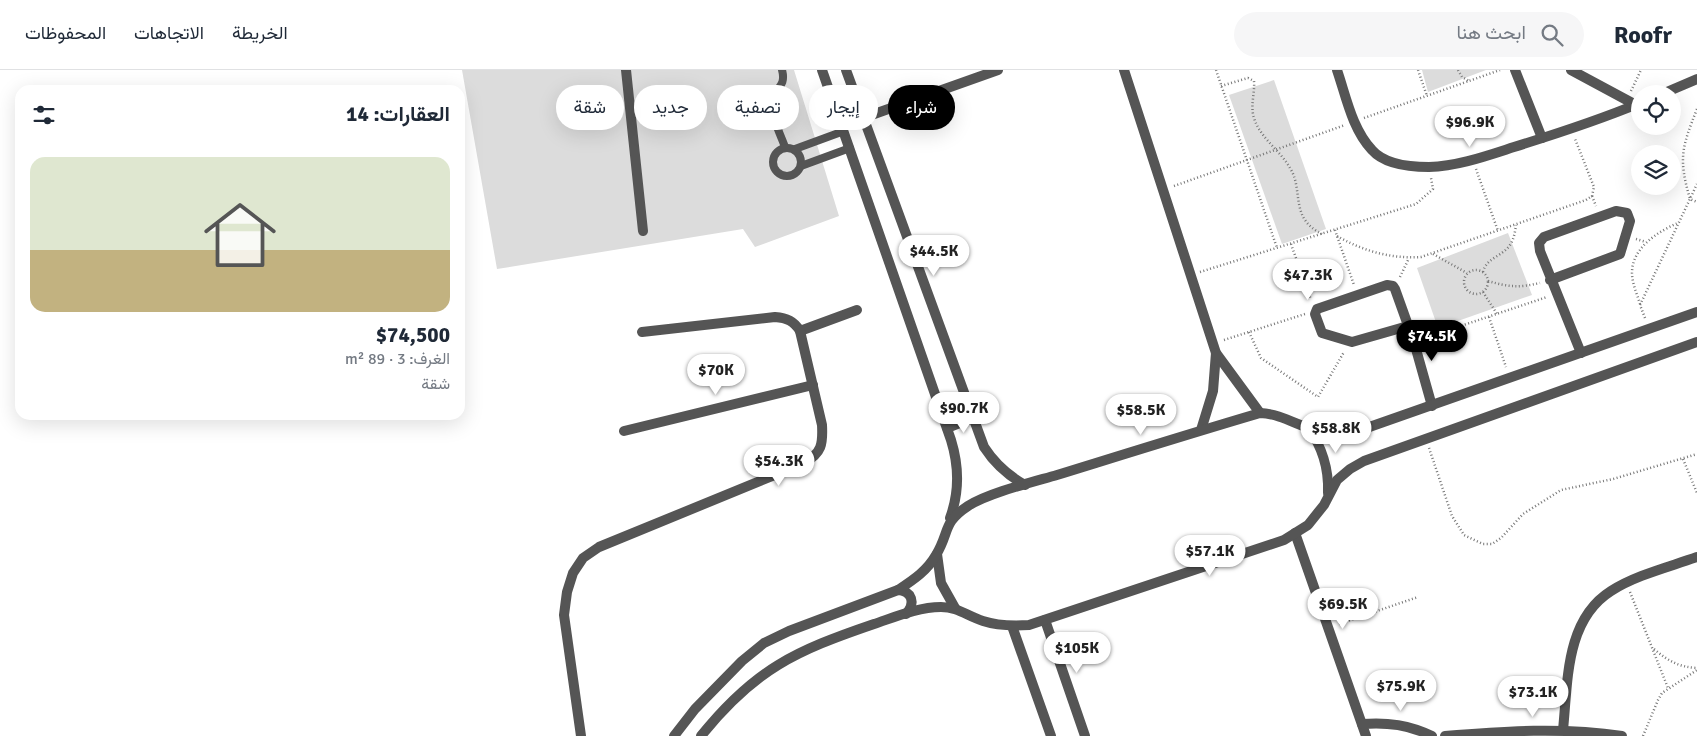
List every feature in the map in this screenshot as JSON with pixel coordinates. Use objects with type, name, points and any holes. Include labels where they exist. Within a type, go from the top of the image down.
[{"type":"street","points":[[626,70],[643,232]]},
{"type":"street","points":[[674,736],[695,709],[742,661],[764,643],[789,631],[898,590],[926,569],[937,554],[954,508],[958,473],[956,456],[822,70]]},
{"type":"street","points":[[846,70],[851,85]]},
{"type":"street","points":[[878,113],[998,70]]},
{"type":"street","points":[[1124,70],[1215,349],[1260,413]]},
{"type":"street","points":[[1338,70],[1354,121],[1372,150],[1382,159],[1408,166],[1429,167],[1473,160],[1571,128],[1631,103]]},
{"type":"street","points":[[1515,70],[1542,138]]},
{"type":"street","points":[[1571,70],[1631,100]]},
{"type":"street","points":[[1681,86],[1697,79]]},
{"type":"street","points":[[867,130],[984,448],[994,463],[1008,476],[1024,485]]},
{"type":"street","points":[[1550,280],[1620,254],[1630,221],[1627,213],[1616,211],[1544,237],[1539,247],[1550,280],[1581,353]]},
{"type":"street","points":[[1408,326],[1350,342],[1322,333],[1315,311],[1387,285],[1393,286],[1395,289],[1414,342],[1432,406]]},
{"type":"street","points":[[800,331],[857,310]]},
{"type":"street","points":[[948,524],[958,512],[970,504],[1024,485],[1260,413],[1273,414],[1326,433],[1342,434],[1358,431],[1697,312]]},
{"type":"street","points":[[581,736],[564,615],[567,592],[573,573],[583,558],[599,547],[814,457],[821,449],[823,437],[822,425],[800,331],[796,324],[789,319],[775,317],[642,332]]},
{"type":"street","points":[[702,736],[733,700],[755,679],[775,665],[822,642],[906,614],[939,607],[955,608],[982,621],[1012,626],[1029,625],[1284,540],[1308,525],[1317,516],[1337,480],[1350,469],[1426,439],[1697,342]]},
{"type":"street","points":[[1201,430],[1213,390],[1215,349]]},
{"type":"street","points":[[624,432],[813,385]]},
{"type":"street","points":[[947,428],[972,418]]},
{"type":"street","points":[[1307,426],[1322,451],[1328,472],[1328,494]]},
{"type":"street","points":[[1295,533],[1366,736]]},
{"type":"street","points":[[937,554],[941,583],[955,608]]},
{"type":"street","points":[[1563,730],[1572,648],[1586,616],[1597,602],[1610,591],[1626,583],[1697,557]]},
{"type":"street","points":[[898,590],[904,590],[913,601],[911,608],[906,614]]},
{"type":"street","points":[[1045,620],[1085,736]]},
{"type":"street","points":[[1012,626],[1051,736]]},
{"type":"street","points":[[1362,724],[1383,722],[1402,724],[1432,736]]},
{"type":"street","points":[[1446,736],[1512,730],[1563,730],[1622,736]]},
{"type":"lane","points":[[782,70],[783,84],[772,99],[772,106],[785,147]]},
{"type":"lane","points":[[795,149],[801,156],[799,170],[791,176],[778,173],[773,160],[777,152],[785,147],[795,149],[844,132]]},
{"type":"lane","points":[[801,166],[850,148]]},
{"type":"path","points":[[1216,70],[1277,248]]},
{"type":"path","points":[[1418,70],[1427,96]]},
{"type":"path","points":[[1458,70],[1462,77],[1468,81]]},
{"type":"path","points":[[1163,190],[1500,70]]},
{"type":"path","points":[[1638,85],[1641,70]]},
{"type":"path","points":[[1221,86],[1248,78],[1254,81],[1252,104],[1254,119],[1262,133],[1291,169],[1301,213],[1307,223],[1322,234]]},
{"type":"path","points":[[1696,112],[1687,131],[1683,150],[1684,180],[1690,199],[1697,202]]},
{"type":"path","points":[[1337,236],[1364,250],[1409,258],[1433,254],[1586,200],[1592,196],[1594,187],[1571,128]]},
{"type":"path","points":[[1473,160],[1498,231]]},
{"type":"path","points":[[1191,275],[1409,207],[1423,200],[1433,189],[1429,167]]},
{"type":"path","points":[[1640,304],[1697,184]]},
{"type":"path","points":[[1649,329],[1631,271],[1640,249],[1656,235],[1679,222]]},
{"type":"path","points":[[1483,272],[1486,264],[1511,244],[1516,225]]},
{"type":"path","points":[[1335,230],[1358,295]]},
{"type":"path","points":[[1215,349],[1249,332],[1315,311],[1291,244]]},
{"type":"path","points":[[1433,254],[1468,273]]},
{"type":"path","points":[[1395,289],[1409,258]]},
{"type":"path","points":[[1483,292],[1474,294],[1466,290],[1464,281],[1468,273],[1475,270],[1483,272],[1488,281],[1520,288],[1550,280]]},
{"type":"path","points":[[1483,292],[1488,281]]},
{"type":"path","points":[[1483,292],[1497,314]]},
{"type":"path","points":[[1414,342],[1556,294]]},
{"type":"path","points":[[1489,317],[1510,378]]},
{"type":"path","points":[[1249,332],[1261,358],[1318,397],[1350,342]]},
{"type":"path","points":[[1426,439],[1452,516],[1464,534],[1483,544],[1492,544],[1501,538],[1524,514],[1561,490],[1576,485],[1613,479],[1641,469],[1697,454]]},
{"type":"path","points":[[1683,459],[1697,493]]},
{"type":"path","points":[[1626,583],[1668,688]]},
{"type":"path","points":[[1328,628],[1418,597]]},
{"type":"path","points":[[1654,649],[1667,660],[1683,667],[1697,669]]},
{"type":"path","points":[[1643,736],[1658,700],[1668,688],[1697,669]]},
{"type":"shaded area","points":[[462,70],[794,70],[799,85],[717,85],[717,130],[799,130],[799,86],[809,119],[809,130],[812,130],[839,216],[755,247],[743,229],[497,269]]},
{"type":"shaded area","points":[[1422,70],[1486,70],[1428,92]]},
{"type":"shaded area","points":[[1274,80],[1326,229],[1282,244],[1229,95]]},
{"type":"shaded area","points":[[1508,233],[1532,295],[1438,328],[1417,268]]}]
